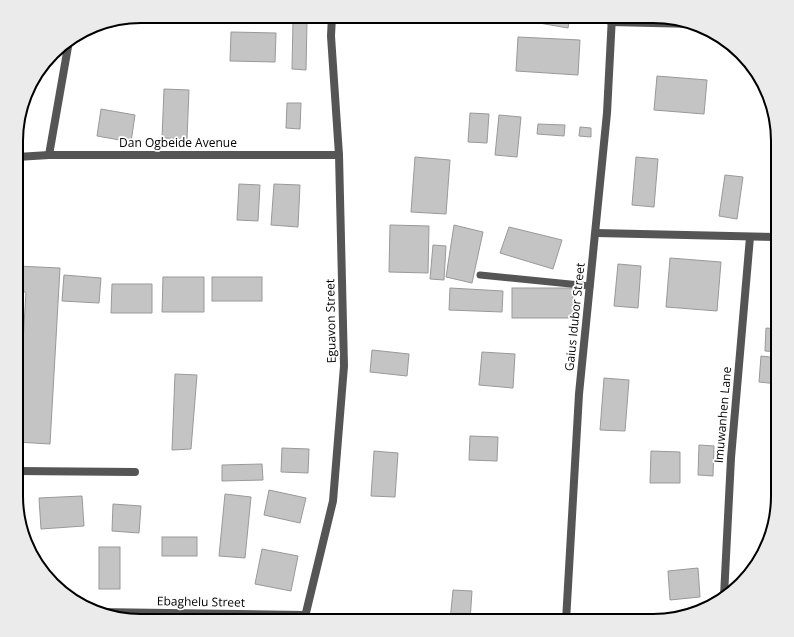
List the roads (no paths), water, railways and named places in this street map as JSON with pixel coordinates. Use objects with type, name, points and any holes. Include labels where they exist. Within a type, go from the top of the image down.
[{"type":"street","name":"Eguavon Street","points":[[305,614],[333,501],[344,366],[339,155],[331,36],[332,23]]},
{"type":"street","name":"Gaius Idubor Street","points":[[566,614],[579,394],[607,113],[612,23]]},
{"type":"street","points":[[49,156],[68,49]]},
{"type":"street","name":"Dan Ogbeide Avenue","points":[[23,157],[339,155]]},
{"type":"street","points":[[596,233],[771,237]]},
{"type":"street","name":"Imuwanhen Lane","points":[[724,590],[731,458],[750,237]]},
{"type":"street","points":[[23,471],[135,472]]},
{"type":"street","name":"Ebaghelu Street","points":[[124,613],[166,614]]},
{"type":"lane","points":[[480,274],[590,286]]}]
